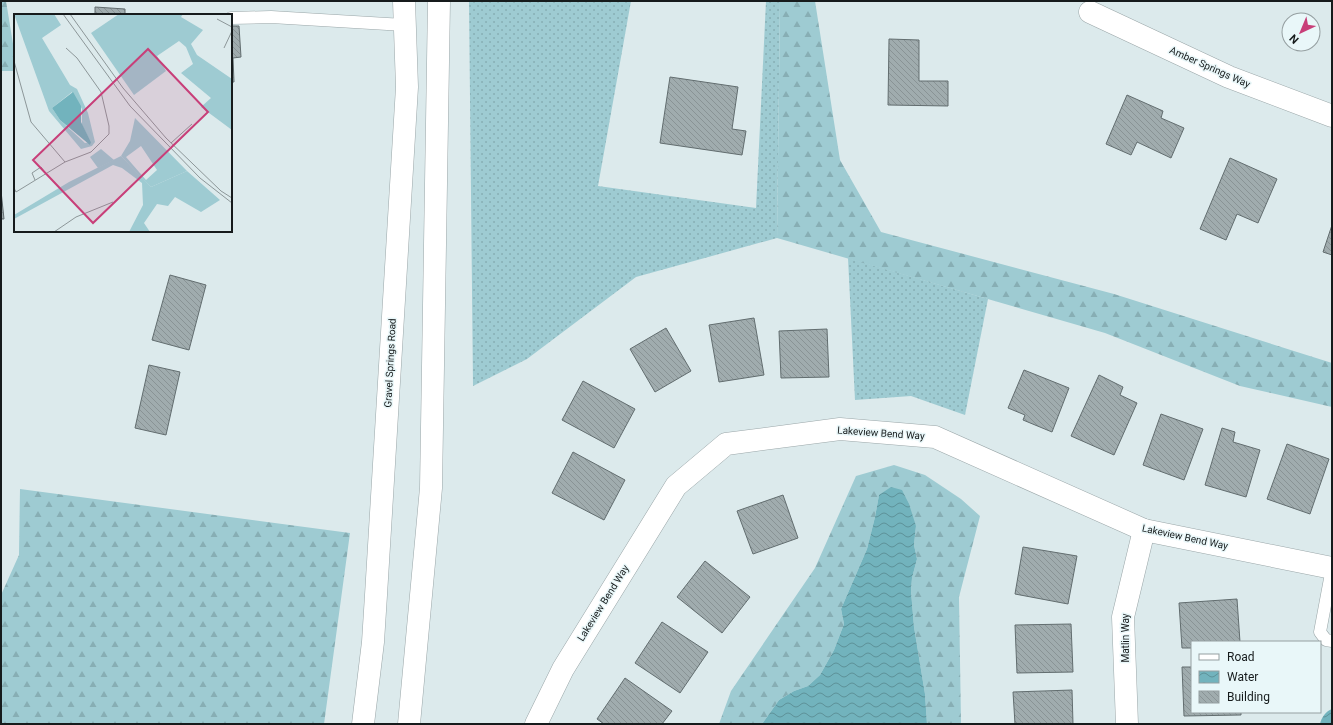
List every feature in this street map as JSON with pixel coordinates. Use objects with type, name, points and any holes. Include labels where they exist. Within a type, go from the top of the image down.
[{"type":"main road","name":"Gravel Springs Road","points":[[363,724],[373,634],[406,87],[404,1]]},
{"type":"main road","points":[[409,724],[431,488],[439,1]]},
{"type":"main road","name":"Amber Springs Way","points":[[1090,12],[1229,78],[1332,116]]},
{"type":"main road","name":"Lakeview Bend Way","points":[[536,724],[563,669],[676,486],[726,444],[840,429],[935,437],[1144,530],[1332,568]]},
{"type":"main road","name":"Matlin Way","points":[[1127,724],[1123,617],[1144,530]]},
{"type":"lane","points":[[232,18],[271,17],[404,25]]},
{"type":"lane","points":[[1332,568],[1320,632],[1326,640],[1332,641]]},
{"type":"green space","points":[[1,1],[6,1],[14,50],[14,71],[1,71]]},
{"type":"green space","points":[[469,1],[631,1],[598,186],[756,208],[766,1],[780,1],[777,238],[636,277],[527,359],[473,386]]},
{"type":"green space","points":[[780,1],[815,1],[840,160],[881,232],[1114,294],[1332,363],[1332,407],[1240,386],[1105,333],[777,238]]},
{"type":"green space","points":[[848,258],[988,299],[965,415],[911,396],[855,400]]},
{"type":"green space","points":[[894,465],[925,475],[961,499],[980,516],[959,597],[961,724],[927,724],[925,694],[914,627],[911,591],[912,578],[917,559],[914,545],[916,526],[879,495],[867,549],[841,609],[844,624],[834,650],[820,675],[808,686],[794,691],[779,700],[762,724],[719,724],[731,691],[815,568],[856,476]]},
{"type":"green space","points":[[20,489],[350,533],[324,724],[1,724],[1,595],[19,555]]},
{"type":"water","points":[[891,487],[902,490],[909,504],[916,526],[914,545],[917,559],[912,578],[911,591],[914,627],[925,694],[927,724],[762,724],[779,700],[794,691],[808,686],[820,675],[834,650],[844,624],[841,609],[867,549],[879,495]]},
{"type":"water","points":[[1332,709],[1332,724],[1320,724],[1324,715]]},
{"type":"building","points":[[95,7],[125,9],[125,14],[95,14]]},
{"type":"building","points":[[232,26],[239,26],[241,57],[233,58],[234,82],[232,82]]},
{"type":"building","points":[[889,39],[919,40],[919,81],[948,81],[948,106],[888,105]]},
{"type":"building","points":[[670,77],[738,87],[732,129],[746,131],[742,155],[660,143]]},
{"type":"building","points":[[1127,95],[1163,111],[1161,118],[1184,128],[1171,158],[1137,142],[1131,155],[1106,144]]},
{"type":"building","points":[[1230,158],[1277,179],[1258,223],[1237,214],[1226,240],[1200,229]]},
{"type":"building","points":[[1,191],[4,219],[1,219]]},
{"type":"building","points":[[1332,225],[1332,255],[1323,252]]},
{"type":"building","points":[[170,275],[206,285],[189,350],[152,340]]},
{"type":"building","points":[[754,318],[764,375],[719,382],[709,325]]},
{"type":"building","points":[[666,328],[691,371],[655,392],[630,349]]},
{"type":"building","points":[[827,329],[829,377],[781,378],[779,331]]},
{"type":"building","points":[[149,365],[180,372],[166,435],[135,428]]},
{"type":"building","points":[[1024,370],[1069,388],[1052,432],[1023,420],[1025,415],[1008,408]]},
{"type":"building","points":[[1099,375],[1123,387],[1120,395],[1137,403],[1114,455],[1071,436]]},
{"type":"building","points":[[583,381],[635,409],[614,448],[562,420]]},
{"type":"building","points":[[1161,414],[1203,429],[1184,480],[1143,465]]},
{"type":"building","points":[[1222,428],[1235,432],[1233,442],[1260,450],[1246,497],[1205,485]]},
{"type":"building","points":[[1287,444],[1329,459],[1310,514],[1267,499]]},
{"type":"building","points":[[573,452],[625,480],[604,520],[552,493]]},
{"type":"building","points":[[783,495],[798,538],[753,554],[737,511]]},
{"type":"building","points":[[1023,547],[1077,556],[1068,604],[1015,594]]},
{"type":"building","points":[[705,561],[750,597],[722,633],[677,597]]},
{"type":"building","points":[[1237,599],[1240,641],[1191,641],[1191,648],[1182,648],[1179,603]]},
{"type":"building","points":[[662,622],[708,652],[680,693],[635,663]]},
{"type":"building","points":[[1071,624],[1073,672],[1017,673],[1015,625]]},
{"type":"building","points":[[1182,667],[1191,667],[1191,713],[1241,713],[1241,715],[1184,716]]},
{"type":"building","points":[[625,678],[672,711],[662,724],[604,724],[597,719]]},
{"type":"building","points":[[1072,690],[1073,724],[1015,724],[1013,692]]}]
